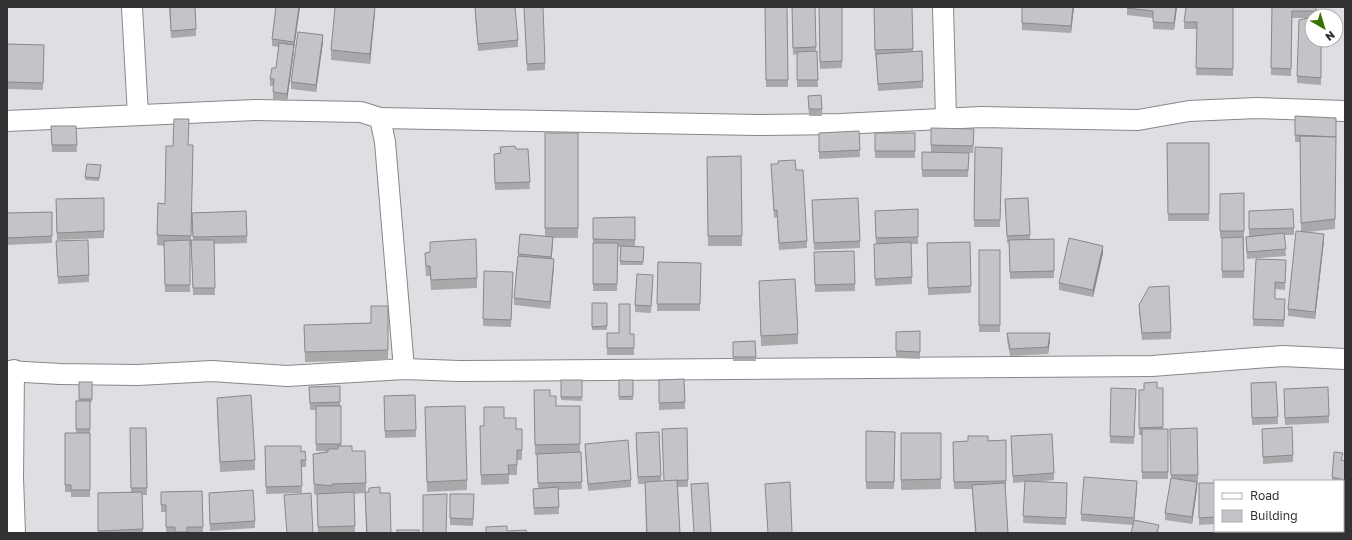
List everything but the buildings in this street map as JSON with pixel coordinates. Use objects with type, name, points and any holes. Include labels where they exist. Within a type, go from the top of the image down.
[{"type":"street","points":[[132,7],[138,115]]},
{"type":"street","points":[[944,7],[946,118]]},
{"type":"street","points":[[7,121],[255,110],[361,112],[380,118],[757,125],[841,124],[946,118],[1138,120],[1197,111],[1257,108],[1345,111]]},
{"type":"street","points":[[380,118],[385,142],[404,369]]},
{"type":"street","points":[[15,533],[10,370],[60,374],[138,375],[212,371],[287,376],[404,369],[460,371],[1152,366],[1283,356],[1345,359]]}]
